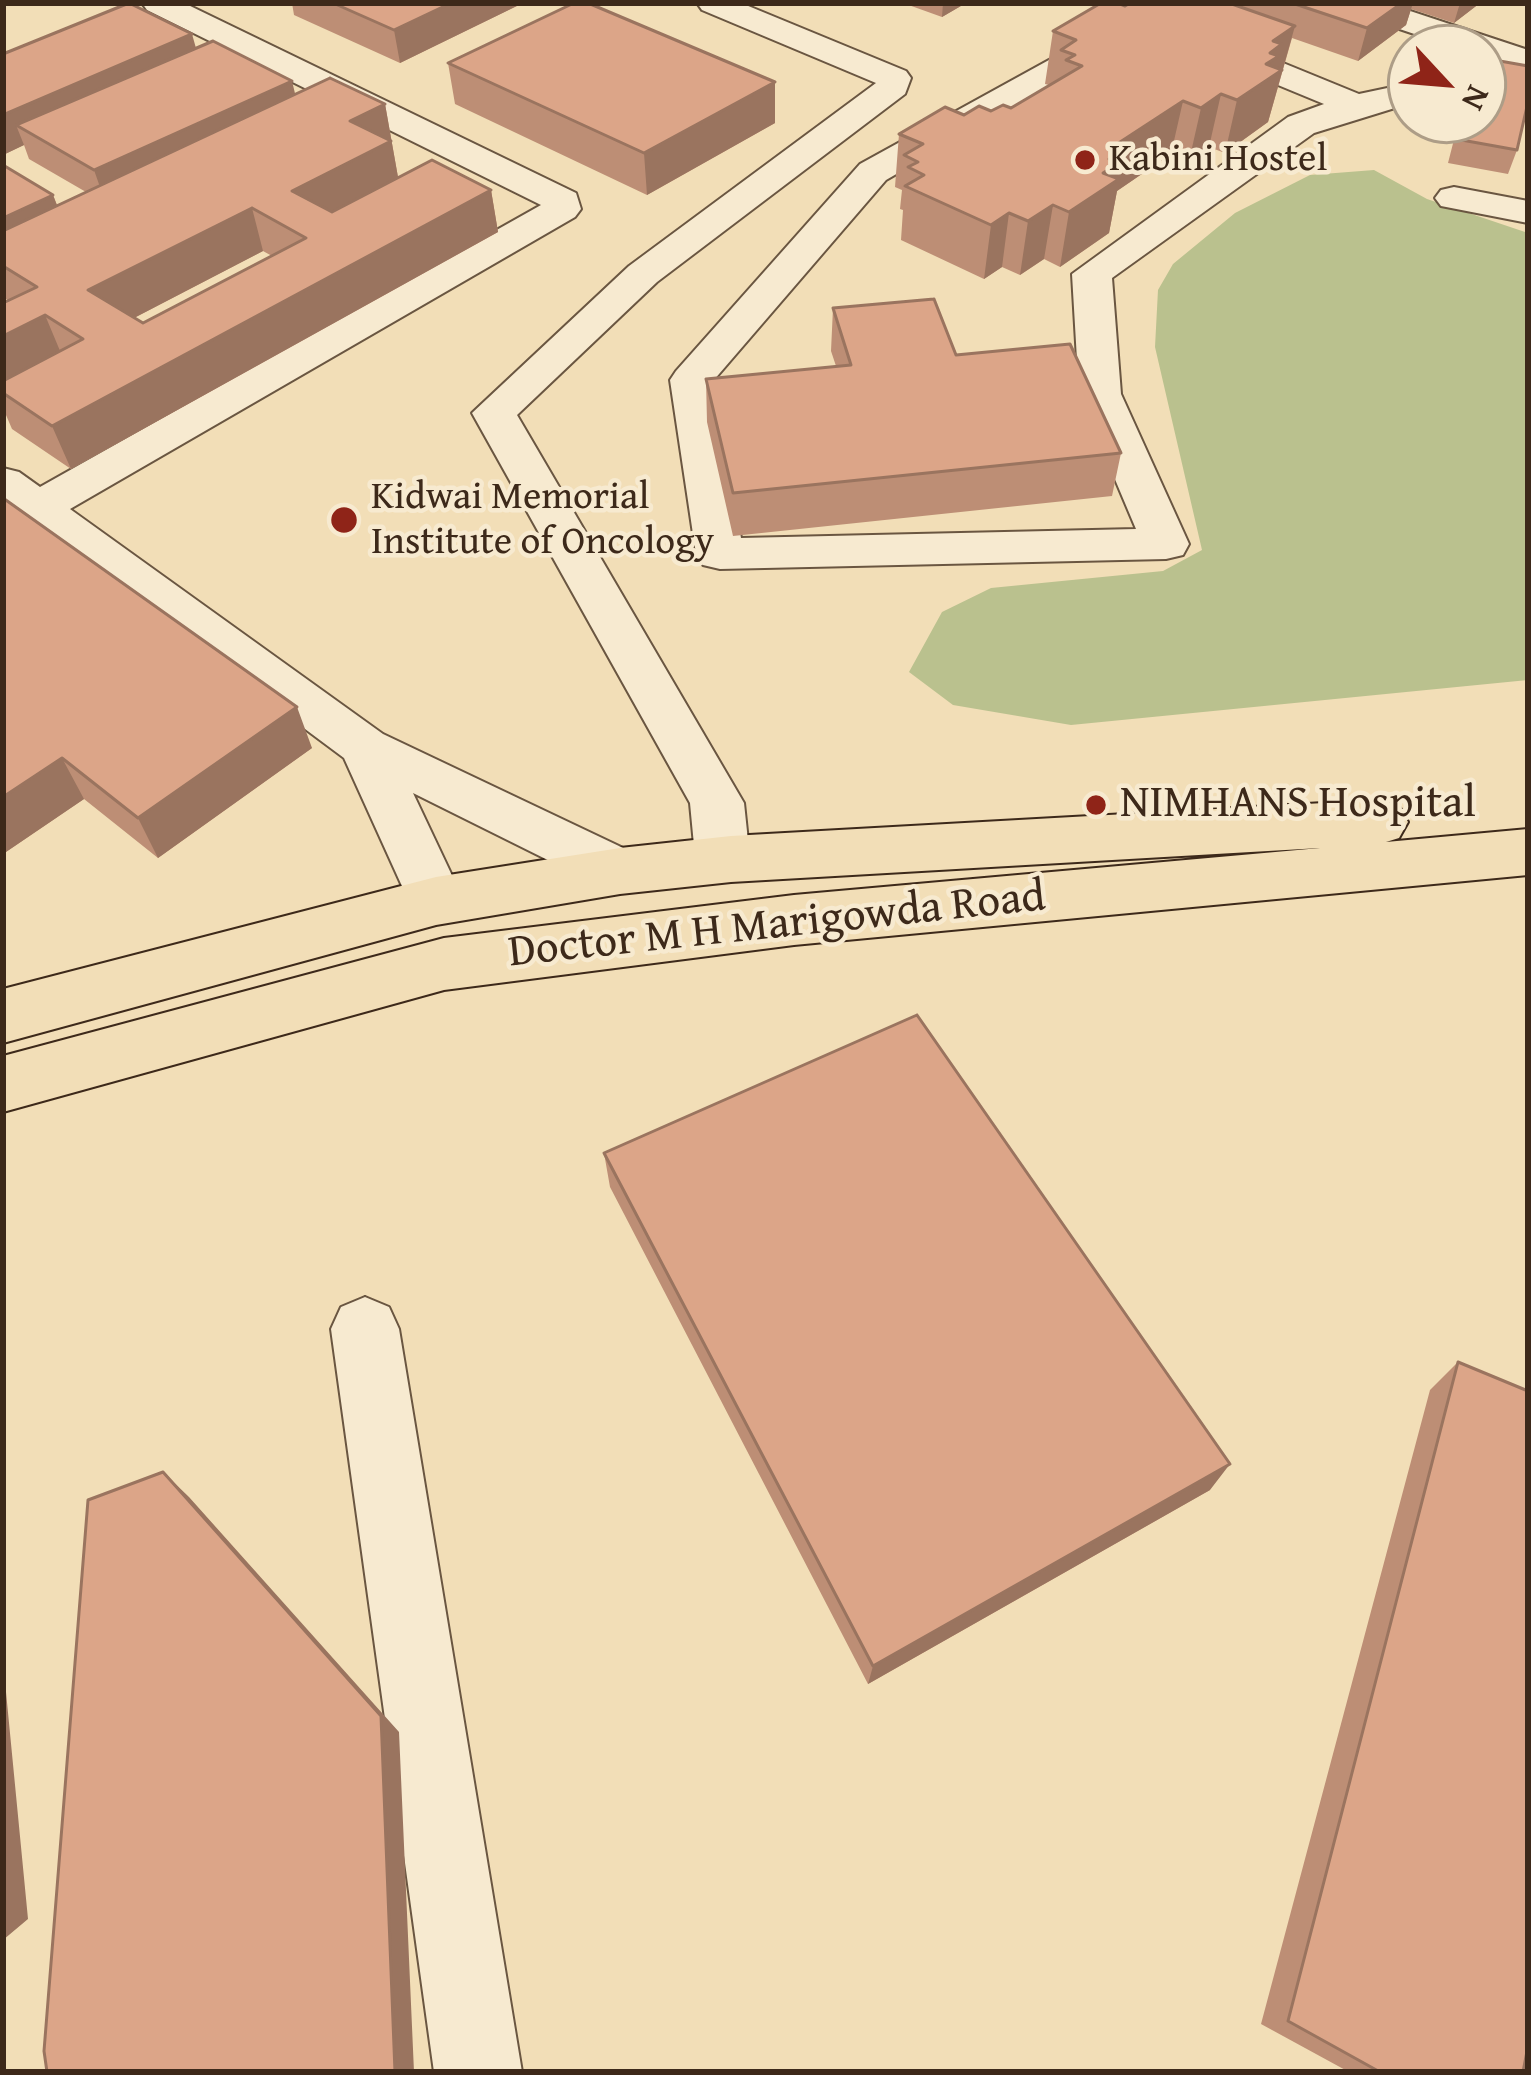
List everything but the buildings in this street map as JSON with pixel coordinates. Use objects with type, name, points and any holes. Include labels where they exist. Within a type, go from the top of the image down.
[{"type":"main road","name":"Doctor M H Marigowda Road","points":[[3,1016],[436,901],[620,871],[730,859],[1528,814]]},
{"type":"main road","name":"Doctor M H Marigowda Road","points":[[15,1086],[444,964],[794,920],[1528,851]]},
{"type":"lane","points":[[712,3],[894,78],[893,87],[643,274],[494,412],[717,803],[721,845],[730,859]]},
{"type":"lane","points":[[1354,3],[1528,62]]},
{"type":"lane","points":[[156,16],[360,101],[563,201],[562,209],[21,494],[365,747],[620,871]]},
{"type":"lane","points":[[1356,105],[1193,38],[1128,26],[873,172],[692,380],[720,554],[1166,544],[1100,394],[1091,274],[1301,125],[1387,98]]},
{"type":"lane","points":[[319,120],[360,101]]},
{"type":"lane","points":[[1454,198],[1528,212]]},
{"type":"lane","points":[[365,747],[436,901]]},
{"type":"lane","points":[[365,1329],[478,2072]]},
{"type":"green space","points":[[1374,170],[1427,199],[1528,233],[1528,680],[1071,725],[953,705],[909,672],[942,612],[991,588],[1163,571],[1202,550],[1155,347],[1158,290],[1173,264],[1235,213],[1310,175]]},
{"type":"place","name":"Kabini Hostel","points":[[1085,160]]},
{"type":"place","name":"Kidwai Memorial Institute of Oncology","points":[[344,520]]},
{"type":"place","name":"NIMHANS Hospital","points":[[1096,805]]}]
